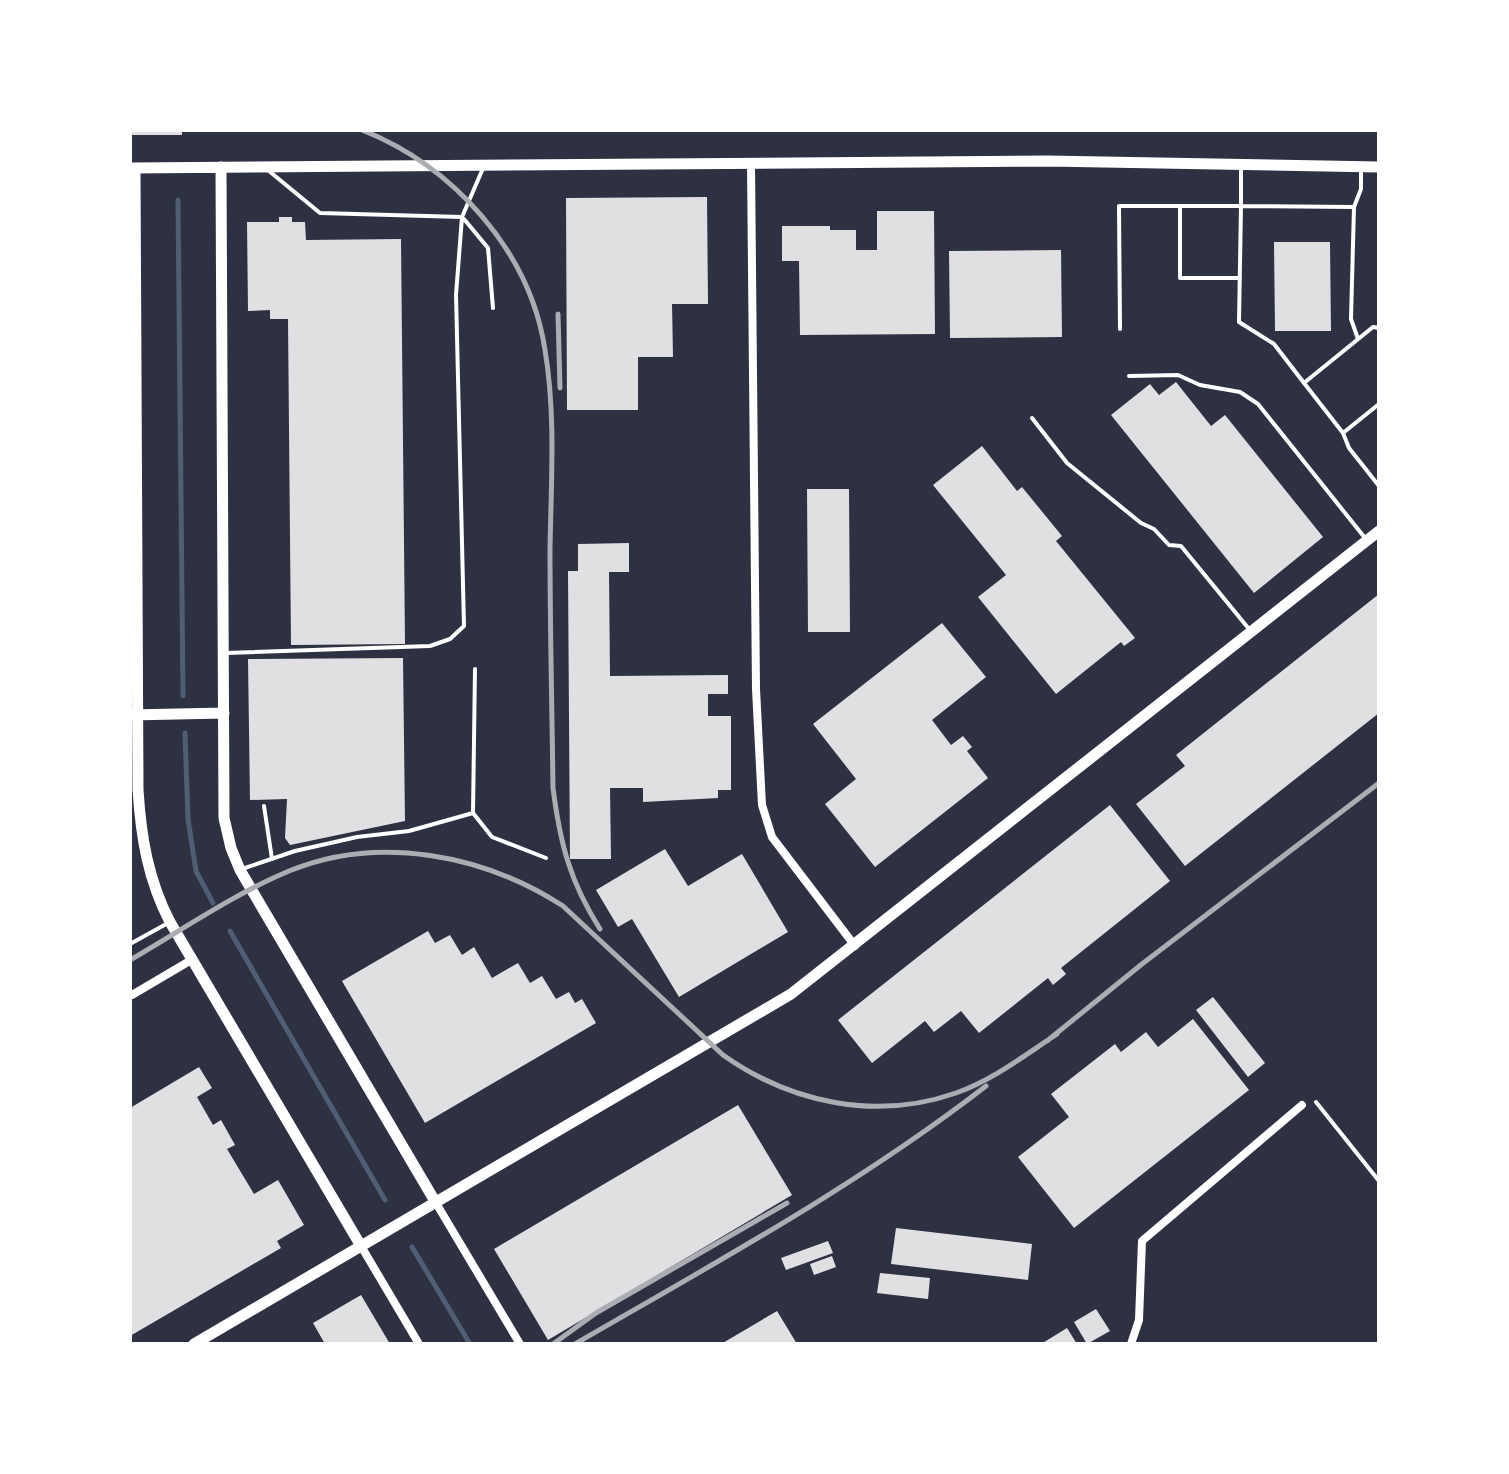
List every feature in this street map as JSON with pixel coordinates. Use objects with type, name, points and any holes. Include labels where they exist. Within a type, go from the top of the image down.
[{"type":"street","points":[[419,1344],[170,922],[154,886],[140,830],[134,715],[133,168],[1075,161],[1379,167]]},
{"type":"street","points":[[751,164],[756,689],[762,805],[772,837],[855,946]]},
{"type":"street","points":[[221,167],[224,818],[231,848],[240,870],[520,1344]]},
{"type":"street","points":[[194,1344],[791,994],[1379,531]]},
{"type":"street","points":[[134,715],[224,713]]},
{"type":"street","points":[[131,995],[193,959]]},
{"type":"street","points":[[1131,1344],[1139,1320],[1142,1241],[1302,1105]]},
{"type":"lane","points":[[1241,164],[1239,322],[1274,344],[1343,433],[1349,448],[1379,486]]},
{"type":"lane","points":[[223,653],[430,646],[450,639],[464,626],[456,295],[462,217],[485,166]]},
{"type":"lane","points":[[1358,339],[1351,319],[1354,207],[1361,189],[1360,166]]},
{"type":"lane","points":[[264,167],[320,213],[462,217],[488,248],[493,308]]},
{"type":"lane","points":[[1120,329],[1119,206],[1354,207]]},
{"type":"lane","points":[[1180,206],[1180,278],[1240,278]]},
{"type":"lane","points":[[1304,383],[1373,327],[1379,328]]},
{"type":"lane","points":[[1129,376],[1178,375],[1200,385],[1240,392],[1258,404],[1367,540]]},
{"type":"lane","points":[[1343,433],[1379,404]]},
{"type":"lane","points":[[1032,418],[1067,463],[1141,523],[1154,529],[1169,545],[1181,546],[1250,631]]},
{"type":"lane","points":[[475,669],[473,813],[492,837],[546,858]]},
{"type":"lane","points":[[264,806],[272,859]]},
{"type":"lane","points":[[240,870],[357,837],[409,831],[473,813]]},
{"type":"lane","points":[[130,944],[170,922]]},
{"type":"lane","points":[[1316,1102],[1379,1181]]},
{"type":"building","points":[[130,130],[182,130],[182,135],[130,135]]},
{"type":"building","points":[[707,197],[708,304],[672,304],[673,357],[638,357],[638,410],[567,410],[566,198]]},
{"type":"building","points":[[877,211],[934,211],[935,334],[800,335],[799,261],[782,261],[782,226],[830,226],[830,230],[856,230],[856,250],[877,250]]},
{"type":"building","points":[[279,217],[292,217],[292,222],[305,222],[306,240],[401,239],[405,644],[291,645],[288,319],[270,319],[270,310],[248,311],[247,222],[279,222]]},
{"type":"building","points":[[1274,242],[1330,242],[1331,331],[1275,331]]},
{"type":"building","points":[[1061,250],[1062,337],[950,338],[949,251]]},
{"type":"building","points":[[1176,382],[1211,426],[1225,415],[1323,537],[1254,593],[1111,415],[1150,384],[1159,395]]},
{"type":"building","points":[[982,446],[1017,491],[1022,487],[1062,536],[1056,541],[1135,638],[1124,646],[1121,642],[1056,694],[978,597],[1006,575],[933,485]]},
{"type":"building","points":[[807,489],[849,489],[850,632],[808,632]]},
{"type":"building","points":[[629,543],[629,572],[609,572],[610,676],[728,675],[728,694],[708,694],[708,716],[731,716],[731,790],[718,790],[718,798],[643,802],[643,788],[610,788],[611,859],[570,859],[568,571],[578,571],[578,544]]},
{"type":"building","points":[[1379,594],[1379,713],[1185,866],[1136,804],[1185,766],[1176,755]]},
{"type":"building","points":[[942,623],[986,677],[932,720],[951,745],[963,736],[972,747],[967,751],[988,778],[875,867],[825,804],[856,779],[813,724]]},
{"type":"building","points":[[403,658],[405,821],[290,845],[285,838],[287,799],[250,800],[248,659]]},
{"type":"building","points":[[1110,805],[1170,881],[1061,968],[1066,974],[1053,985],[1048,978],[979,1033],[961,1011],[934,1032],[925,1021],[872,1063],[838,1020]]},
{"type":"building","points":[[665,849],[688,886],[742,854],[788,932],[679,997],[632,919],[618,927],[596,890]]},
{"type":"building","points":[[428,931],[435,943],[450,935],[462,955],[474,947],[492,978],[518,963],[530,983],[542,976],[556,999],[569,992],[575,1003],[582,999],[596,1023],[425,1123],[342,981]]},
{"type":"building","points":[[1213,997],[1265,1063],[1248,1077],[1196,1010]]},
{"type":"building","points":[[1193,1019],[1249,1090],[1074,1228],[1018,1157],[1069,1117],[1051,1094],[1115,1044],[1121,1052],[1146,1032],[1158,1047]]},
{"type":"building","points":[[199,1067],[212,1088],[197,1097],[213,1125],[221,1120],[235,1145],[227,1149],[254,1194],[278,1180],[304,1225],[277,1241],[281,1248],[130,1336],[130,1108]]},
{"type":"building","points":[[738,1105],[792,1195],[548,1340],[494,1249]]},
{"type":"building","points":[[896,1228],[1032,1244],[1028,1280],[891,1264]]},
{"type":"building","points":[[828,1241],[833,1253],[786,1270],[781,1258]]},
{"type":"building","points":[[832,1256],[836,1267],[814,1275],[810,1264]]},
{"type":"building","points":[[880,1273],[930,1278],[928,1299],[877,1293]]},
{"type":"building","points":[[361,1295],[390,1344],[325,1344],[313,1323]]},
{"type":"building","points":[[1096,1309],[1110,1331],[1087,1344],[1074,1322]]},
{"type":"building","points":[[777,1311],[797,1344],[721,1344]]},
{"type":"building","points":[[1067,1328],[1077,1344],[1041,1344]]},
{"type":"waterway","points":[[178,200],[183,696]]},
{"type":"waterway","points":[[185,733],[188,819],[196,871],[213,903]]},
{"type":"waterway","points":[[230,931],[385,1200]]},
{"type":"waterway","points":[[412,1247],[470,1344]]},
{"type":"railway","points":[[362,130],[427,166],[456,189],[482,216],[523,279],[537,314],[545,350],[552,424],[550,580],[553,788],[568,862],[581,895],[600,929]]},
{"type":"railway","points":[[558,314],[560,388]]},
{"type":"railway","points":[[1047,1041],[1142,964],[1379,783]]},
{"type":"railway","points":[[130,960],[228,901],[289,871],[323,860],[394,852],[465,863],[500,874],[563,906],[723,1055],[749,1072],[806,1096],[865,1106],[895,1106],[926,1101],[983,1081],[1057,1034]]},
{"type":"railway","points":[[575,1344],[837,1190],[986,1086]]},
{"type":"railway","points":[[553,1344],[596,1313],[787,1203]]}]
